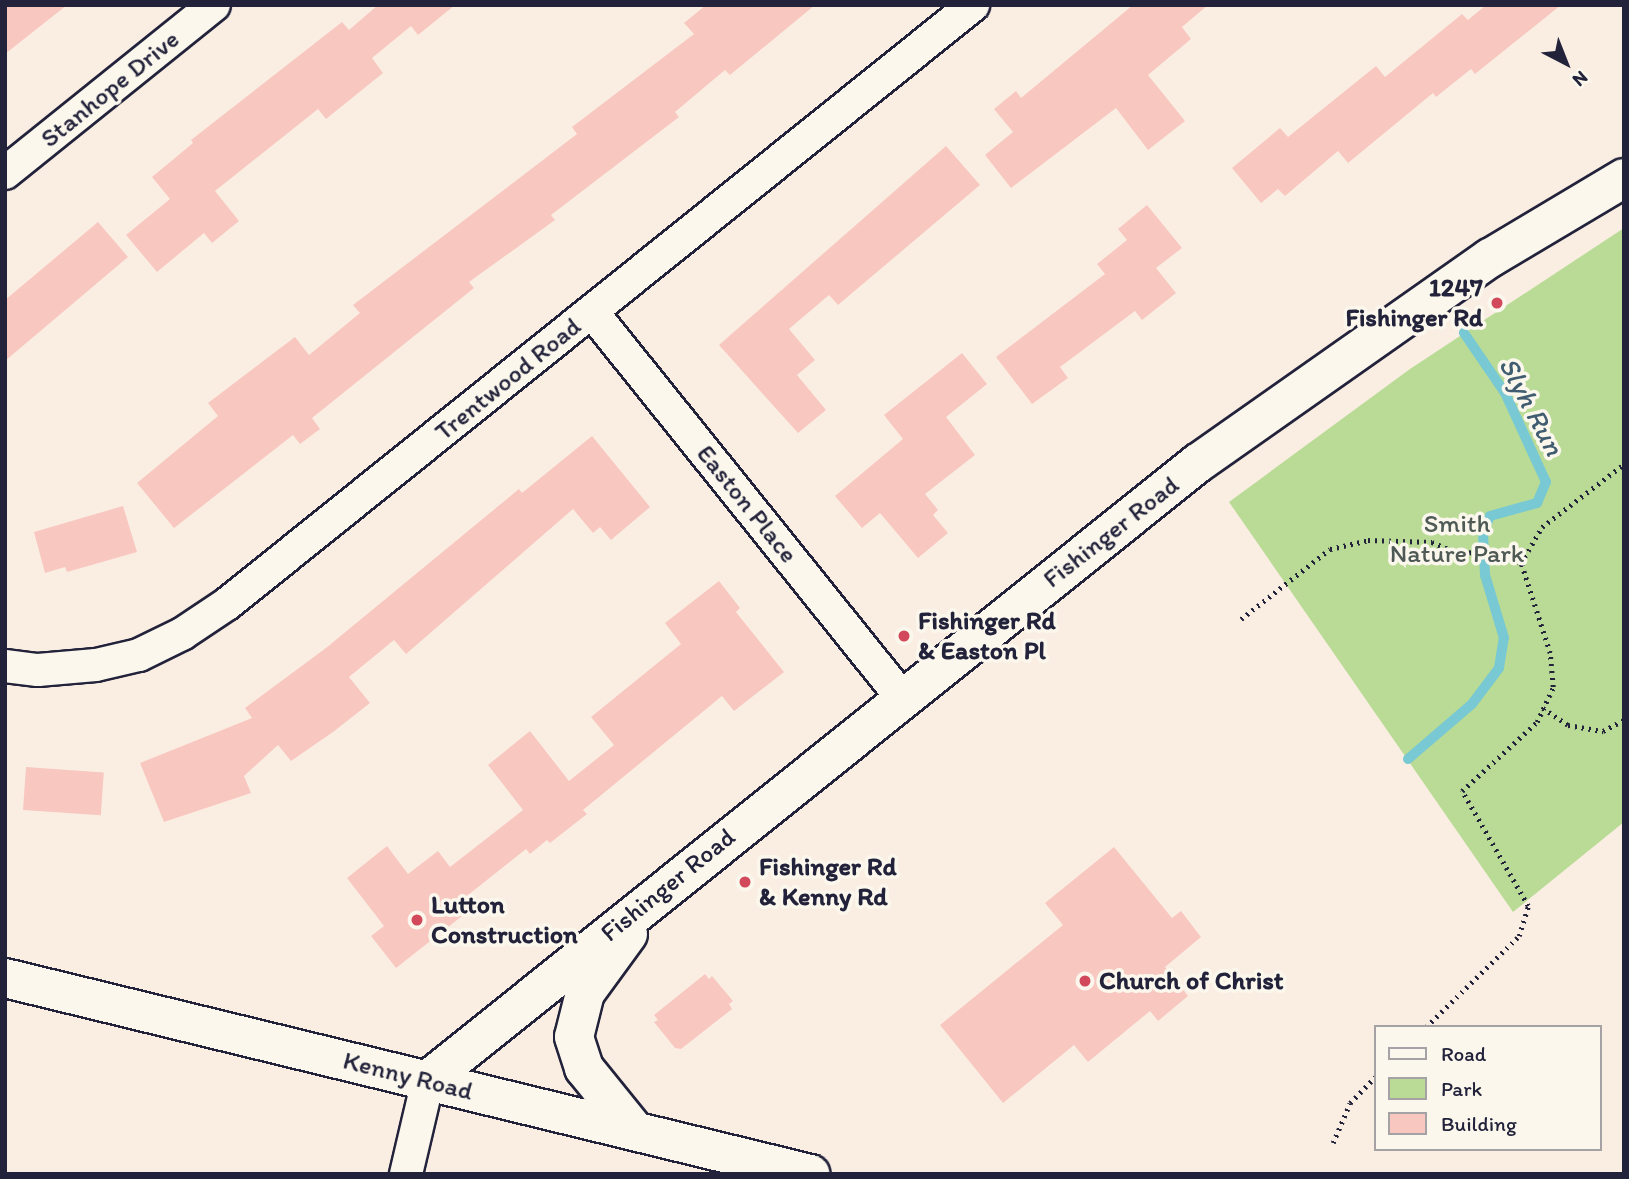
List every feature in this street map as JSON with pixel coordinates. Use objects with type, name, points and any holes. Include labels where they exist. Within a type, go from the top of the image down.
[{"type":"main road","name":"Fishinger Road","points":[[428,1080],[902,697],[1198,463],[1350,353],[1490,258],[1624,178]]},
{"type":"main road","points":[[635,1131],[584,1068],[576,1051],[575,1019],[585,993],[659,892]]},
{"type":"main road","name":"Kenny Road","points":[[5,978],[810,1174]]},
{"type":"street","name":"Stanhope Drive","points":[[5,173],[214,5]]},
{"type":"street","name":"Trentwood Road","points":[[5,666],[38,670],[96,665],[139,655],[182,634],[227,604],[973,5]]},
{"type":"street","name":"Easton Place","points":[[592,312],[902,697]]},
{"type":"street","points":[[406,1174],[428,1080]]},
{"type":"path","points":[[1428,1025],[1518,936],[1528,906],[1462,791],[1537,722],[1553,687],[1550,653],[1521,563],[1542,527],[1624,464]]},
{"type":"path","points":[[1241,619],[1330,549],[1368,540],[1432,542],[1455,552],[1498,553],[1521,563]]},
{"type":"path","points":[[1544,708],[1568,725],[1603,731],[1624,720]]},
{"type":"path","points":[[1333,1143],[1349,1103],[1374,1078]]},
{"type":"green space","name":"Smith Nature Park","points":[[1624,228],[1624,822],[1513,912],[1229,502],[1410,369]]},
{"type":"building","points":[[5,5],[67,5],[5,54]]},
{"type":"building","points":[[378,5],[455,5],[418,35],[411,26],[372,58],[383,73],[326,119],[318,109],[215,191],[239,221],[212,243],[204,233],[157,272],[126,235],[170,199],[152,177],[193,143],[191,140],[342,22],[349,30]]},
{"type":"building","points":[[706,5],[815,5],[730,75],[725,70],[675,112],[679,117],[551,215],[555,220],[469,282],[474,288],[312,418],[320,429],[300,444],[293,435],[174,528],[137,483],[218,416],[208,403],[295,337],[309,355],[360,313],[353,305],[577,134],[572,127],[694,34],[684,23]]},
{"type":"building","points":[[1133,5],[1208,5],[1182,27],[1191,39],[1148,75],[1185,121],[1148,150],[1116,108],[1011,188],[985,155],[1013,132],[994,109],[1016,91],[1021,98]]},
{"type":"building","points":[[1486,5],[1561,5],[1475,74],[1471,69],[1436,97],[1433,93],[1348,163],[1338,151],[1285,196],[1278,189],[1261,203],[1232,168],[1280,128],[1288,137],[1376,66],[1385,77],[1462,14],[1468,20]]},
{"type":"building","points":[[946,146],[980,185],[838,305],[829,295],[789,329],[815,360],[797,375],[826,410],[798,433],[719,345]]},
{"type":"building","points":[[1147,205],[1182,248],[1156,268],[1176,293],[1142,320],[1135,311],[1060,367],[1068,378],[1032,404],[996,357],[1105,274],[1097,264],[1127,240],[1118,229]]},
{"type":"building","points":[[98,222],[128,257],[5,361],[5,300]]},
{"type":"building","points":[[962,353],[987,384],[946,417],[975,455],[925,494],[938,510],[933,515],[948,533],[918,558],[880,513],[862,528],[835,496],[903,439],[884,415]]},
{"type":"building","points":[[592,436],[650,507],[611,540],[600,527],[593,533],[573,509],[406,654],[394,640],[349,677],[370,703],[333,732],[291,761],[278,745],[244,776],[251,793],[164,822],[140,763],[252,718],[245,708],[326,648],[519,489],[522,493]]},
{"type":"building","points":[[123,506],[137,552],[67,572],[65,567],[45,573],[34,532]]},
{"type":"building","points":[[719,581],[740,608],[736,612],[784,672],[734,711],[722,696],[583,810],[587,814],[550,843],[547,840],[530,854],[526,849],[463,899],[471,909],[396,968],[371,936],[384,926],[347,878],[387,846],[408,874],[438,851],[450,867],[523,810],[488,765],[530,731],[569,781],[614,745],[591,717],[681,644],[665,623]]},
{"type":"building","points":[[26,767],[104,772],[101,815],[23,810]]},
{"type":"building","name":"Church of Christ","points":[[1114,847],[1172,918],[1181,911],[1201,937],[1165,967],[1188,996],[1158,1021],[1150,1011],[1088,1062],[1074,1045],[1003,1103],[940,1025],[1063,925],[1045,903]]},
{"type":"building","points":[[705,974],[709,979],[712,976],[733,1001],[729,1004],[732,1009],[681,1049],[675,1048],[654,1022],[658,1020],[654,1015]]},
{"type":"waterway","name":"Slyh Run","points":[[1408,759],[1472,704],[1499,668],[1504,638],[1485,575],[1483,533],[1490,516],[1537,503],[1546,482],[1505,393],[1464,333]]},
{"type":"place","name":"1247 Fishinger Rd","points":[[1497,303]]},
{"type":"place","name":"Fishinger Rd & Easton Pl","points":[[904,636]]},
{"type":"place","name":"Fishinger Rd & Kenny Rd","points":[[745,882]]},
{"type":"place","name":"Lutton Construction","points":[[417,920]]},
{"type":"place","name":"Church of Christ","points":[[1085,981]]}]
